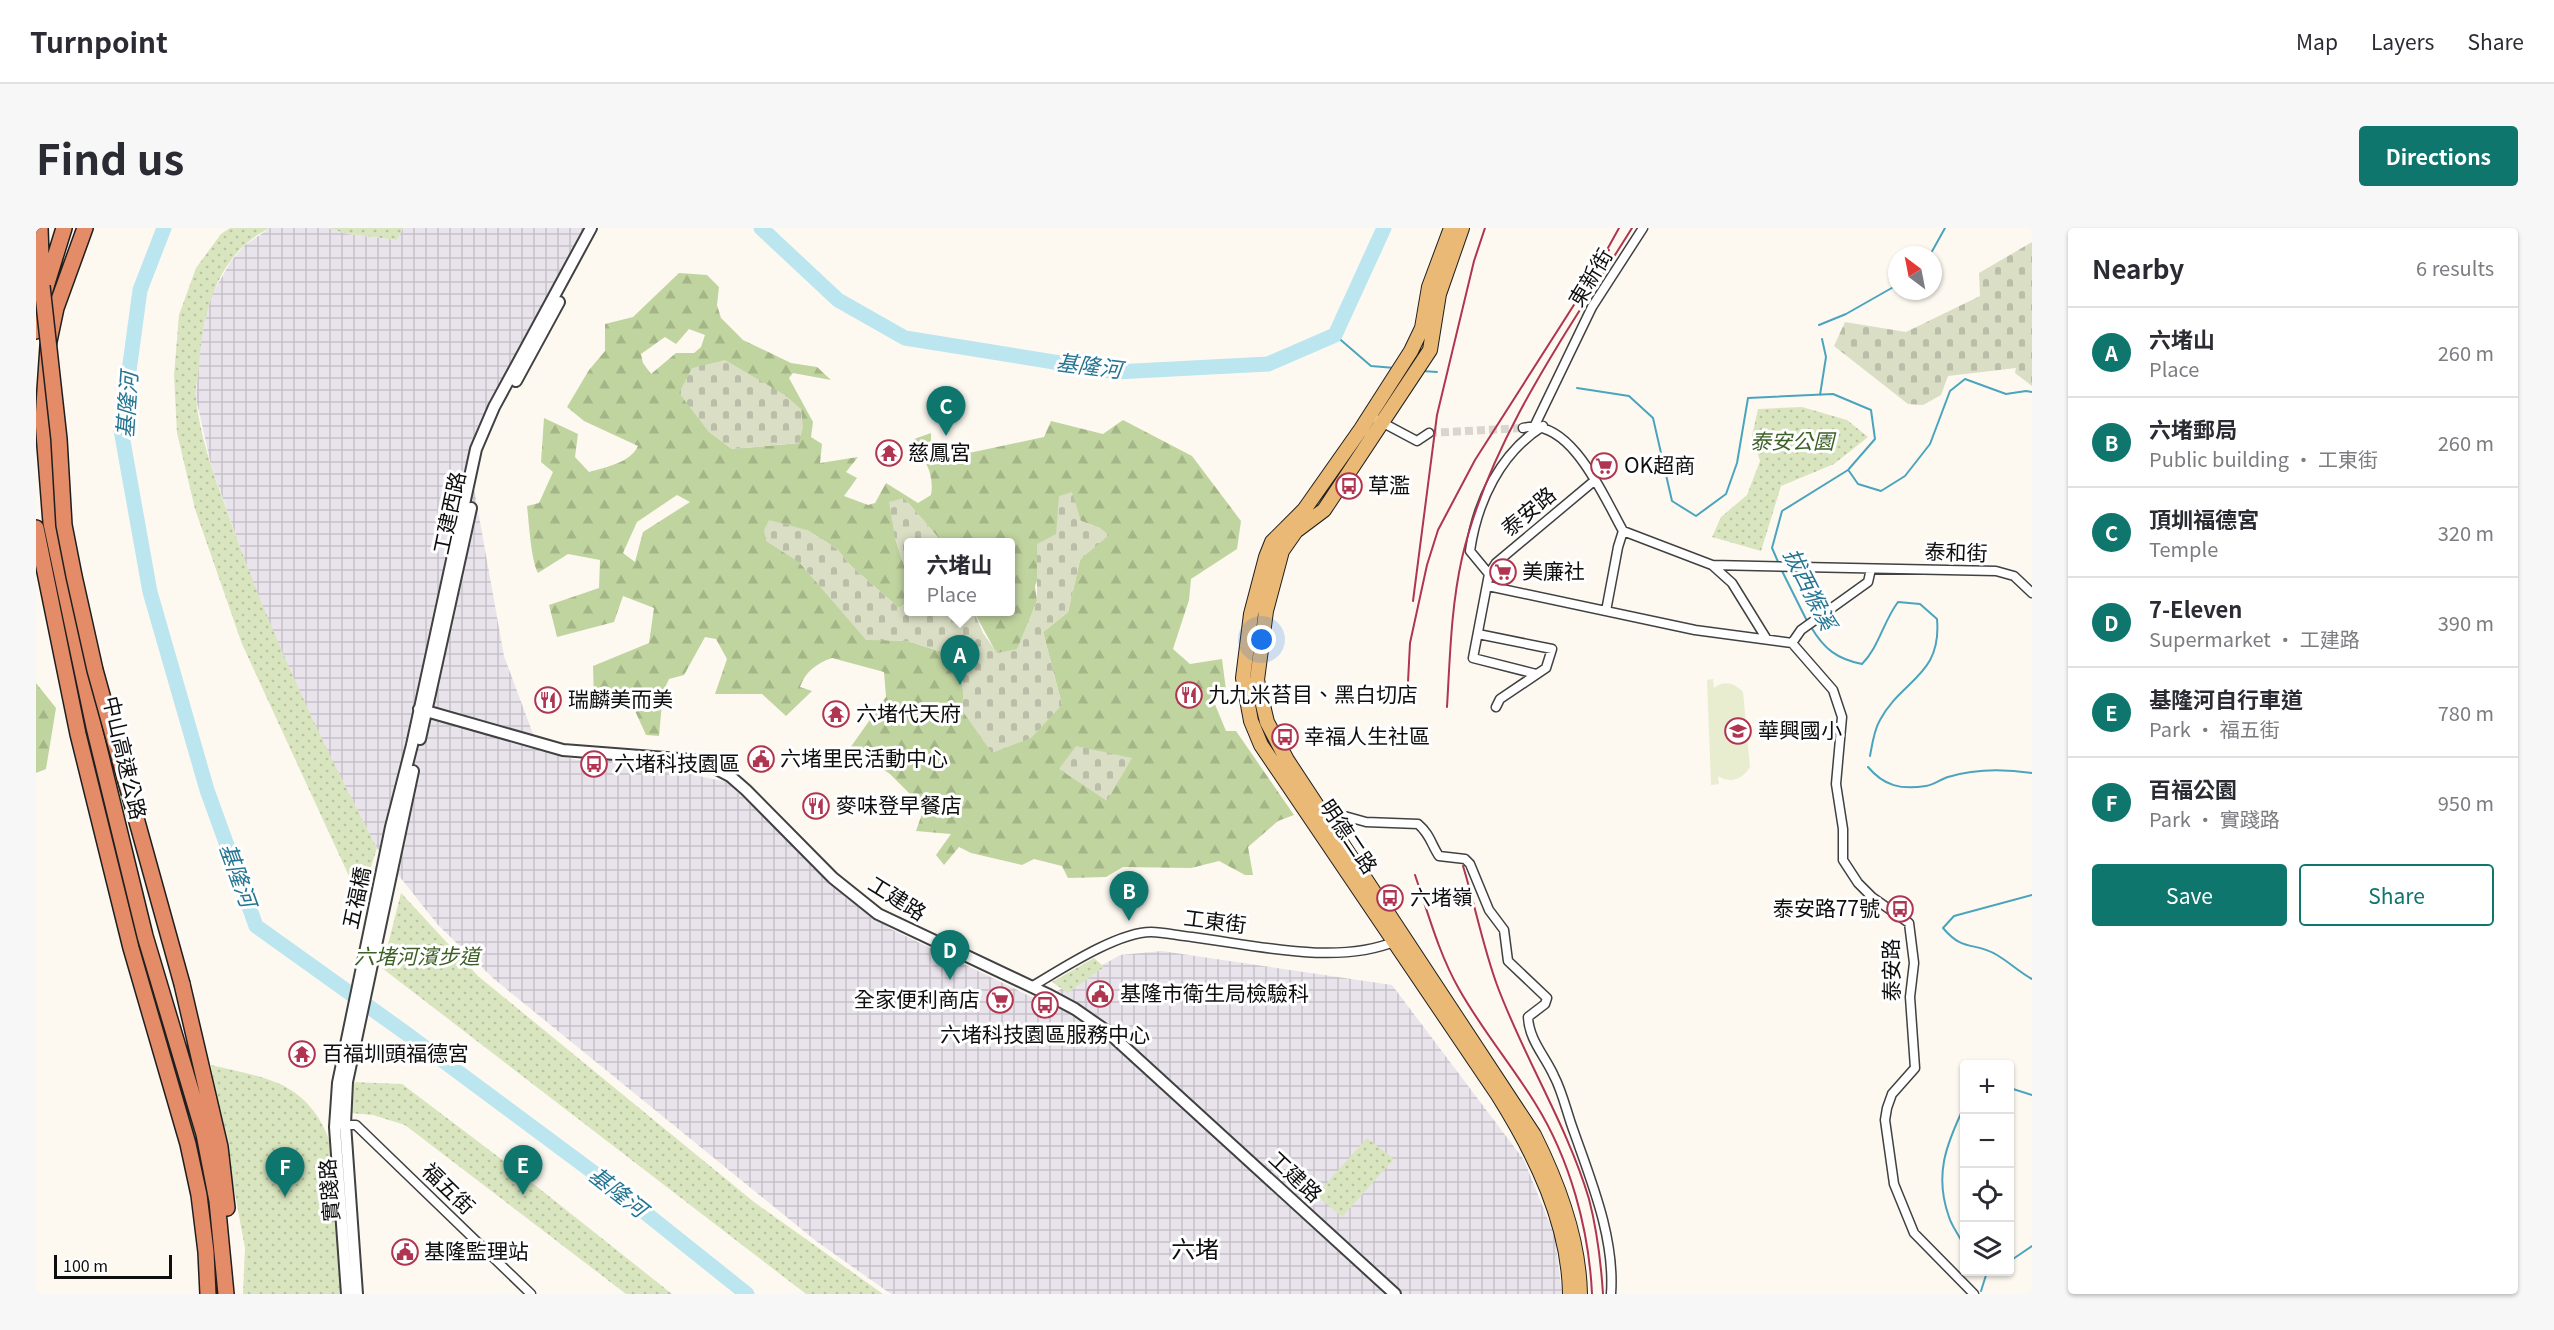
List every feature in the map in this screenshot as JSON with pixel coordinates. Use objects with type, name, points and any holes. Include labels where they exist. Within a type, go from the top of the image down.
[{"type":"highway","points":[[40,228],[42,286],[57,417],[64,525],[101,691],[182,984],[220,1147],[228,1219],[225,1271]]},
{"type":"highway","points":[[36,331],[44,294],[64,228]]},
{"type":"highway","name":"中山高速公路","points":[[85,228],[56,308],[48,346],[44,420],[51,523],[94,727],[146,936],[204,1134],[217,1201],[226,1294]]},
{"type":"highway","points":[[36,262],[42,286]]},
{"type":"highway","name":"中山高速公路","points":[[36,528],[69,690],[131,948],[188,1144],[199,1195],[207,1252],[208,1294]]},
{"type":"highway","points":[[36,580],[50,642],[69,690]]},
{"type":"main road","name":"明德二路","points":[[1375,419],[1378,401],[1411,351],[1422,328],[1430,287],[1451,228]]},
{"type":"main road","name":"明德二路","points":[[1462,228],[1438,294],[1430,350],[1394,405],[1375,419],[1304,510],[1272,542],[1251,614],[1243,678],[1251,721],[1261,745],[1521,1112],[1544,1155],[1565,1215],[1580,1278],[1580,1294]]},
{"type":"main road","name":"明德二路","points":[[1400,939],[1530,1150],[1552,1203],[1568,1269],[1570,1294]]},
{"type":"street","name":"工建西路","points":[[423,709],[476,449],[494,407],[591,228]]},
{"type":"street","name":"工建西路","points":[[395,828],[484,447],[506,399],[598,228]]},
{"type":"street","name":"東新街","points":[[1539,425],[1592,308],[1643,228]]},
{"type":"street","points":[[1375,419],[1417,441],[1429,433]]},
{"type":"street","points":[[1523,428],[1539,425],[1565,439],[1594,481],[1623,531],[1712,565],[1732,583],[1766,639]]},
{"type":"street","points":[[1536,674],[1473,658],[1489,574],[1470,551],[1482,503],[1509,454],[1539,425]]},
{"type":"street","name":"泰安路","points":[[1489,574],[1496,563],[1594,481]]},
{"type":"street","points":[[1606,611],[1623,531]]},
{"type":"street","name":"泰和街","points":[[1712,565],[1996,572],[2014,576],[2032,593]]},
{"type":"street","points":[[1488,586],[1695,630],[1792,643],[1801,630],[1868,582],[1871,568]]},
{"type":"street","points":[[1478,634],[1552,649],[1546,668],[1500,699],[1496,707]]},
{"type":"street","name":"泰安路","points":[[1792,643],[1833,690],[1842,717],[1836,784],[1843,829],[1843,860],[1858,883],[1872,897],[1909,923],[1914,963],[1910,997],[1915,1068],[1892,1094],[1887,1108],[1885,1120],[1894,1184],[1914,1233],[1974,1294]]},
{"type":"street","name":"工建路","points":[[423,709],[510,737],[563,750],[692,760],[711,766],[730,776],[833,878],[878,914],[1075,1009],[1123,1045],[1395,1294]]},
{"type":"street","points":[[1330,812],[1366,822],[1418,824],[1433,840],[1434,848],[1439,856],[1465,860],[1470,864],[1489,910],[1504,930],[1508,961],[1547,998],[1545,1004],[1528,1017],[1528,1022],[1538,1050],[1554,1075],[1585,1163],[1602,1220],[1610,1258],[1611,1294]]},
{"type":"street","name":"五福橋","points":[[342,1082],[395,828]]},
{"type":"street","name":"工東街","points":[[1031,987],[1084,956],[1126,938],[1150,932],[1282,949],[1349,954],[1400,939]]},
{"type":"street","name":"實踐路","points":[[342,1082],[340,1125],[347,1294]]},
{"type":"street","name":"實踐路","points":[[340,1125],[357,1294]]},
{"type":"street","name":"福五街","points":[[340,1125],[356,1125],[527,1293]]},
{"type":"shaded area","name":"六堵科技園區","points":[[270,228],[328,228],[348,234],[397,240],[403,228],[589,228],[469,460],[504,656],[539,750],[577,760],[625,760],[727,782],[846,898],[891,929],[1040,1001],[1120,955],[1162,951],[1392,985],[1524,1160],[1555,1237],[1562,1294],[891,1294],[816,1241],[494,979],[438,925],[377,848],[326,749],[279,648],[256,592],[211,465],[196,398],[200,344],[210,298],[231,261],[245,245]]},
{"type":"green space","name":"六堵河濱步道","points":[[230,228],[270,228],[252,239],[237,253],[225,269],[216,287],[204,326],[201,347],[196,390],[198,414],[205,447],[247,567],[317,729],[377,848],[360,900],[242,644],[195,509],[177,433],[174,375],[179,315],[196,268],[221,234]]},
{"type":"green space","points":[[328,228],[403,228],[397,240],[348,234]]},
{"type":"green space","points":[[2032,242],[2032,386],[2015,373],[2016,368],[1948,376],[1941,395],[1923,405],[1908,404],[1834,346],[1845,322],[1906,332],[1980,296],[1979,273]]},
{"type":"green space","points":[[679,273],[707,275],[719,287],[717,305],[721,318],[743,340],[791,363],[817,367],[831,380],[793,373],[789,378],[813,422],[811,437],[822,444],[820,463],[858,457],[846,472],[857,478],[844,496],[868,505],[875,503],[886,483],[918,503],[931,495],[932,482],[929,470],[914,450],[914,439],[931,433],[931,442],[941,459],[1044,437],[1051,421],[1103,434],[1123,420],[1192,456],[1241,521],[1237,549],[1191,579],[1189,600],[1173,649],[1190,664],[1222,659],[1226,690],[1214,702],[1226,731],[1236,731],[1294,815],[1278,821],[1248,847],[1253,875],[1245,875],[1219,861],[1191,868],[1123,867],[1106,877],[1068,878],[1062,866],[1034,859],[1022,865],[971,853],[959,847],[944,865],[936,855],[951,834],[916,831],[924,808],[890,774],[850,748],[886,697],[884,672],[832,658],[817,665],[808,673],[800,687],[812,691],[786,716],[762,694],[715,694],[727,659],[716,639],[705,637],[684,675],[669,679],[663,692],[659,736],[646,735],[631,702],[594,700],[593,666],[649,643],[654,608],[623,596],[614,622],[557,637],[549,605],[599,588],[600,560],[568,554],[538,573],[532,551],[527,506],[539,503],[553,472],[541,462],[544,418],[578,434],[575,457],[589,472],[629,457],[638,446],[584,421],[567,407],[589,370],[605,351],[605,324],[633,317]],"holes":[[[689,329],[705,335],[701,347],[694,353],[676,353],[651,374],[643,363],[641,354],[665,337],[676,344]],[[708,431],[799,443],[732,449]],[[677,495],[690,502],[643,532],[635,562],[623,553],[637,522]]]},
{"type":"green space","points":[[725,360],[785,395],[801,409],[803,427],[799,443],[732,449],[708,431],[679,393],[692,368]]},
{"type":"green space","name":"泰安公園","points":[[1802,407],[1847,420],[1868,437],[1834,464],[1781,486],[1761,551],[1712,537],[1721,517],[1747,495],[1760,461],[1752,436],[1758,409]]},
{"type":"green space","points":[[1072,492],[1081,521],[1100,528],[1109,535],[1080,560],[1068,612],[1043,632],[1062,705],[1031,738],[992,753],[961,709],[962,687],[959,674],[949,654],[907,641],[866,640],[800,563],[766,541],[764,530],[769,520],[807,530],[837,549],[850,565],[899,608],[904,604],[904,616],[976,616],[983,633],[997,653],[1017,649],[1037,601],[1037,544],[1056,534],[1059,496]]},
{"type":"green space","points":[[904,498],[939,538],[904,538],[904,565],[895,538],[889,502]]},
{"type":"green space","points":[[1713,679],[1714,688],[1722,684],[1729,684],[1743,692],[1750,767],[1744,775],[1736,779],[1727,780],[1718,776],[1719,784],[1711,785],[1707,680]]},
{"type":"green space","points":[[36,683],[56,708],[46,769],[36,773]]},
{"type":"green space","points":[[1076,746],[1132,758],[1107,801],[1059,769]]},
{"type":"green space","name":"六堵河濱步道","points":[[401,893],[478,976],[754,1202],[883,1294],[806,1294],[382,968]]},
{"type":"green space","points":[[1094,958],[1104,967],[1068,993],[1052,982]]},
{"type":"green space","points":[[211,1065],[270,1080],[285,1087],[299,1096],[312,1109],[323,1125],[332,1147],[343,1294],[243,1294],[245,1248]]},
{"type":"green space","points":[[352,1082],[402,1084],[526,1178],[672,1294],[626,1294],[405,1125],[373,1115],[350,1113]]},
{"type":"green space","points":[[1367,1138],[1394,1159],[1342,1217],[1316,1195]]},
{"type":"waterway","name":"基隆河","points":[[164,228],[140,290],[121,430],[150,592],[207,790],[256,926],[407,1034],[609,1184],[747,1294]]},
{"type":"waterway","name":"基隆河","points":[[761,228],[838,300],[905,338],[1116,372],[1268,364],[1335,335],[1384,228]]},
{"type":"waterway","points":[[1935,246],[1945,228]]},
{"type":"waterway","points":[[1819,325],[1846,314],[1888,290]]},
{"type":"waterway","name":"拔西猴溪","points":[[1335,335],[1371,366],[1395,368]]},
{"type":"waterway","points":[[1820,395],[1826,357],[1822,339]]},
{"type":"waterway","name":"拔西猴溪","points":[[1422,371],[1437,372]]},
{"type":"waterway","points":[[1849,471],[1858,484],[1881,491],[1905,476],[1930,444],[1950,391],[1965,379],[2006,394],[2032,392]]},
{"type":"waterway","name":"拔西猴溪","points":[[1577,388],[1629,396],[1653,418],[1672,501],[1696,516],[1726,494],[1737,463],[1748,398],[1833,394],[1871,410],[1875,439],[1848,470],[1782,511],[1772,548],[1779,564]]},
{"type":"waterway","name":"拔西猴溪","points":[[1781,569],[1808,623]]},
{"type":"waterway","name":"拔西猴溪","points":[[1811,627],[1832,652],[1862,664],[1873,650],[1898,602],[1920,604],[1937,619],[1937,638],[1933,653],[1919,676],[1889,706],[1880,720],[1870,756]]},
{"type":"waterway","name":"拔西猴溪","points":[[1868,767],[1880,779],[1901,787],[1929,785],[1958,774],[1979,771],[2032,773]]},
{"type":"waterway","name":"拔西猴溪","points":[[2032,895],[1954,916],[1943,928],[1957,941],[1989,951],[2032,979]]},
{"type":"waterway","name":"拔西猴溪","points":[[2014,1089],[2032,1095]]},
{"type":"waterway","name":"拔西猴溪","points":[[1960,1239],[1949,1217],[1942,1187],[1942,1174],[1947,1147],[1961,1114]]},
{"type":"waterway","name":"拔西猴溪","points":[[2014,1258],[2032,1246]]},
{"type":"waterway","points":[[1981,1291],[1986,1276]]},
{"type":"tunnel","points":[[1429,433],[1523,428]]},
{"type":"railway","points":[[1413,601],[1437,415],[1474,261],[1485,228]]},
{"type":"railway","points":[[1603,257],[1619,228]]},
{"type":"railway","points":[[1447,707],[1458,576],[1475,514],[1491,470],[1511,428],[1557,346],[1632,228]]},
{"type":"railway","points":[[1408,682],[1410,643],[1427,565],[1438,530],[1475,460],[1609,250]]},
{"type":"railway","points":[[1463,866],[1497,985],[1569,1145],[1589,1199],[1598,1247],[1603,1294]]},
{"type":"railway","points":[[1415,875],[1434,933],[1452,976],[1477,1019],[1535,1103],[1558,1147],[1576,1195],[1582,1220],[1592,1294]]},
{"type":"place","name":"頂圳福德宮","points":[[946,436]]},
{"type":"place","name":"慈鳳宮","points":[[889,453]]},
{"type":"place","name":"OK超商","points":[[1604,466]]},
{"type":"place","name":"草濫","points":[[1349,486]]},
{"type":"place","name":"美廉社","points":[[1503,572]]},
{"type":"place","name":"六堵山","points":[[960,685]]},
{"type":"place","name":"九九米苔目、黑白切店","points":[[1189,695]]},
{"type":"place","name":"瑞麟美而美","points":[[548,700]]},
{"type":"place","name":"六堵代天府","points":[[836,714]]},
{"type":"place","name":"華興國小","points":[[1738,731]]},
{"type":"place","name":"幸福人生社區","points":[[1285,737]]},
{"type":"place","name":"六堵里民活動中心","points":[[761,759]]},
{"type":"place","name":"六堵科技園區","points":[[594,764]]},
{"type":"place","name":"麥味登早餐店","points":[[816,806]]},
{"type":"place","name":"六堵嶺","points":[[1390,898]]},
{"type":"place","name":"泰安路77號","points":[[1900,909]]},
{"type":"place","name":"六堵郵局","points":[[1129,921]]},
{"type":"place","name":"7-Eleven","points":[[950,980]]},
{"type":"place","name":"基隆市衛生局檢驗科","points":[[1100,994]]},
{"type":"place","name":"全家便利商店","points":[[1000,1000]]},
{"type":"place","name":"六堵科技園區服務中心","points":[[1045,1005]]},
{"type":"place","name":"百福圳頭福德宮","points":[[302,1054]]},
{"type":"place","name":"基隆河自行車道","points":[[523,1195]]},
{"type":"place","name":"百福公園","points":[[285,1197]]},
{"type":"place","name":"基隆監理站","points":[[405,1252]]},
{"type":"district","name":"六堵","points":[[1195,1250]]}]
